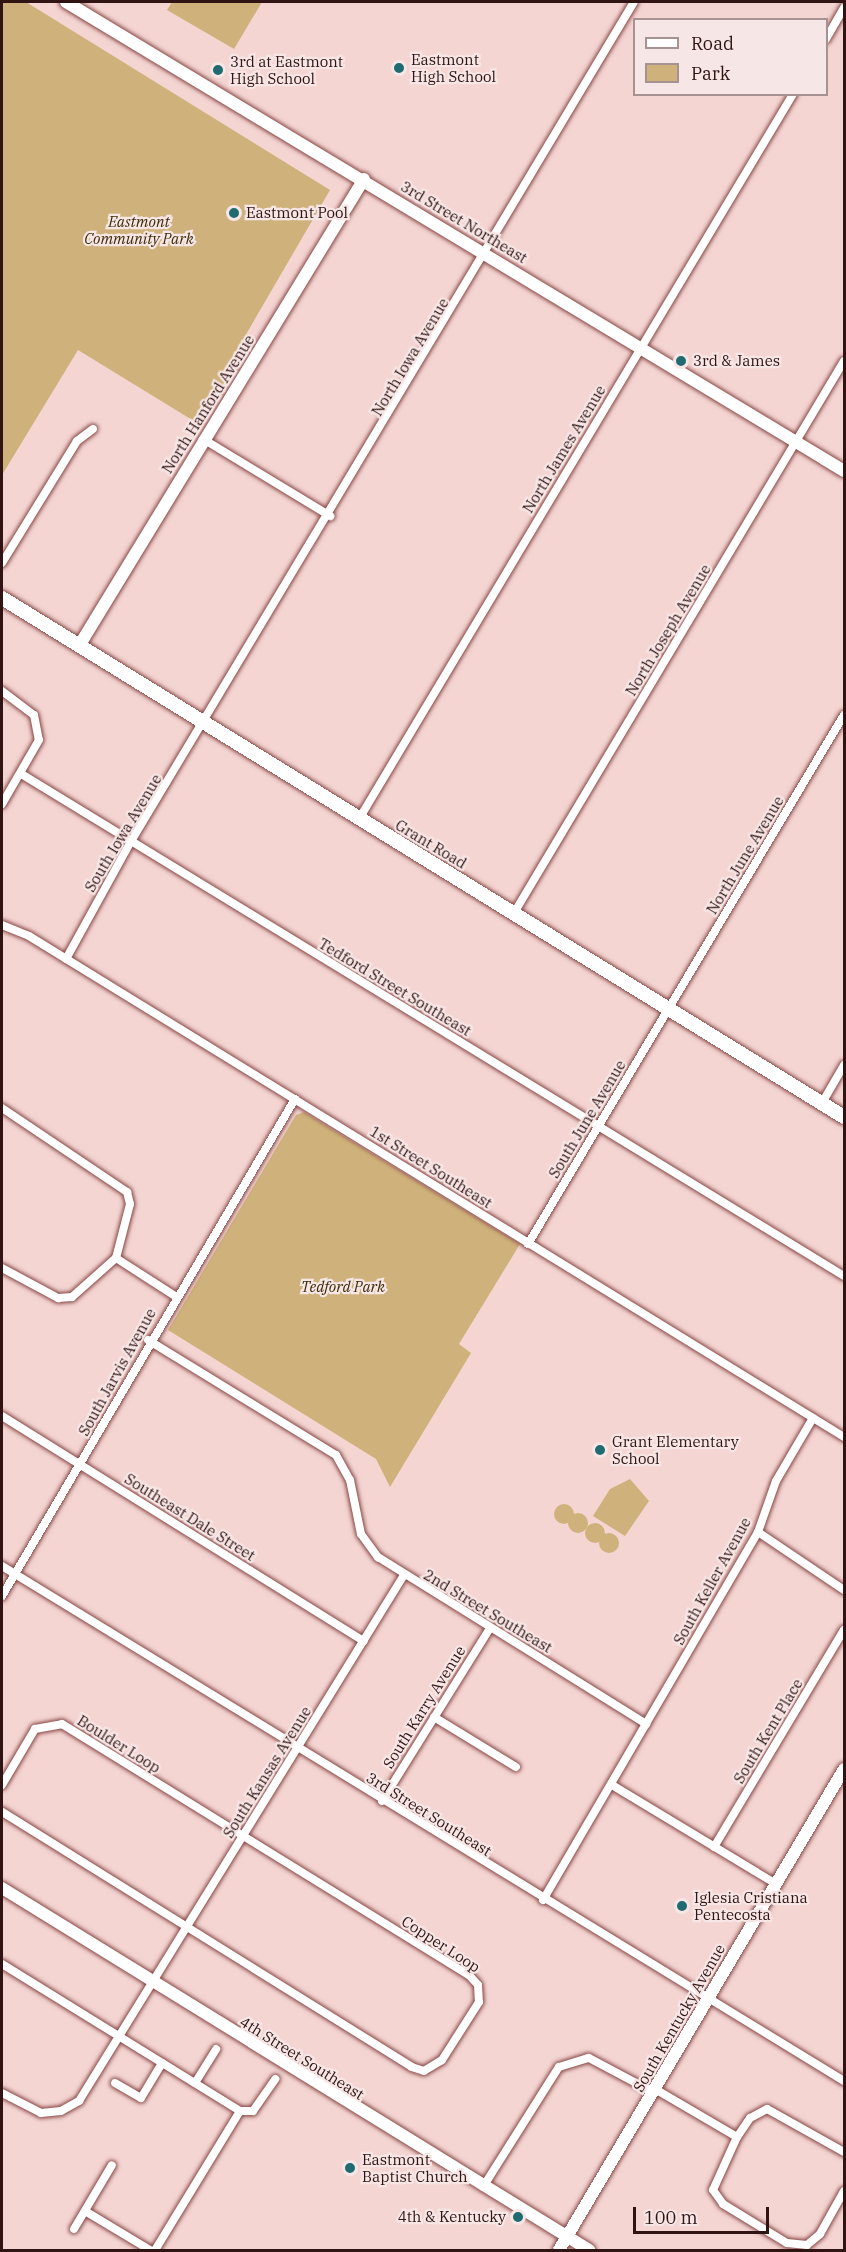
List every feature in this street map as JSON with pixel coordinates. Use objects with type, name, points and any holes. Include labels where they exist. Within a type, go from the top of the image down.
[{"type":"main road","name":"Grant Road","points":[[2,598],[844,1117]]},
{"type":"street","name":"3rd Street Northeast","points":[[66,2],[488,253],[844,471]]},
{"type":"street","name":"North Iowa Avenue","points":[[205,723],[488,253],[634,2]]},
{"type":"street","points":[[828,36],[844,8]]},
{"type":"street","name":"North James Avenue","points":[[359,819],[792,96]]},
{"type":"street","name":"North Hanford Avenue","points":[[79,646],[203,439],[364,179]]},
{"type":"street","name":"North Joseph Avenue","points":[[513,913],[844,361]]},
{"type":"street","points":[[2,563],[77,441],[93,429]]},
{"type":"street","points":[[203,439],[330,516]]},
{"type":"street","points":[[2,691],[25,705],[39,727],[39,740],[23,775],[2,804]]},
{"type":"street","name":"North June Avenue","points":[[669,1009],[844,715]]},
{"type":"street","name":"South Iowa Avenue","points":[[66,959],[130,843],[205,723]]},
{"type":"street","name":"Tedford Street Southeast","points":[[23,775],[130,843],[844,1276]]},
{"type":"street","name":"1st Street Southeast","points":[[2,925],[66,959],[844,1437]]},
{"type":"street","name":"South June Avenue","points":[[528,1244],[669,1009]]},
{"type":"street","points":[[822,1103],[844,1065]]},
{"type":"street","name":"South Jarvis Avenue","points":[[2,1596],[81,1465],[148,1340],[295,1099]]},
{"type":"street","points":[[2,1108],[127,1192],[130,1204],[116,1258],[72,1297],[58,1298],[2,1268]]},
{"type":"street","points":[[116,1258],[175,1296]]},
{"type":"street","name":"2nd Street Southeast","points":[[148,1340],[336,1455],[350,1480],[367,1546],[404,1575],[646,1724]]},
{"type":"street","name":"Southeast Dale Street","points":[[2,1416],[364,1641]]},
{"type":"street","name":"South Keller Avenue","points":[[646,1724],[758,1532],[776,1481],[813,1418]]},
{"type":"street","points":[[758,1532],[844,1590]]},
{"type":"street","name":"3rd Street Southeast","points":[[2,1566],[706,2001],[844,2081]]},
{"type":"street","name":"South Kansas Avenue","points":[[2,2093],[41,2113],[70,2108],[118,2037],[404,1575]]},
{"type":"street","name":"South Karry Avenue","points":[[382,1801],[490,1628]]},
{"type":"street","name":"South Kent Place","points":[[714,1847],[844,1630]]},
{"type":"street","points":[[434,1718],[516,1767]]},
{"type":"street","name":"Boulder Loop","points":[[2,1785],[35,1729],[62,1724],[242,1836]]},
{"type":"street","points":[[543,1900],[646,1724]]},
{"type":"street","name":"South Kentucky Avenue","points":[[559,2250],[844,1770]]},
{"type":"street","points":[[612,1785],[776,1884]]},
{"type":"street","points":[[2,1812],[185,1926]]},
{"type":"street","name":"Copper Loop","points":[[185,1926],[424,2071],[441,2060],[479,2002],[478,1985],[469,1975],[242,1836]]},
{"type":"street","name":"4th Street Southeast","points":[[2,1888],[483,2187],[589,2250]]},
{"type":"street","points":[[2,1964],[240,2111],[253,2111],[275,2079]]},
{"type":"street","points":[[195,2084],[216,2049]]},
{"type":"street","points":[[483,2187],[559,2067],[589,2058],[654,2090],[737,2137]]},
{"type":"street","points":[[115,2083],[141,2098],[162,2063]]},
{"type":"street","points":[[844,2152],[767,2109],[750,2118],[737,2137],[713,2190],[723,2204],[787,2243],[807,2245],[820,2234],[844,2191]]},
{"type":"street","points":[[155,2250],[240,2111]]},
{"type":"street","points":[[74,2229],[112,2166]]},
{"type":"street","points":[[85,2211],[150,2250]]},
{"type":"green space","name":"Eastmont Community Park","points":[[2,2],[26,2],[330,190],[220,379],[229,385],[202,426],[78,350],[2,475]]},
{"type":"green space","points":[[172,2],[262,2],[234,49],[167,10]]},
{"type":"green space","name":"Tedford Park","points":[[304,1112],[520,1244],[459,1344],[471,1353],[390,1487],[376,1459],[168,1330],[296,1115]]},
{"type":"green space","points":[[630,1479],[649,1501],[625,1536],[593,1516],[610,1489]]},
{"type":"green space","points":[[564,1504],[571,1507],[574,1514],[571,1521],[564,1524],[557,1521],[554,1514],[557,1507]]},
{"type":"green space","points":[[578,1513],[585,1516],[588,1523],[585,1530],[578,1533],[571,1530],[568,1523],[571,1516]]},
{"type":"green space","points":[[595,1523],[602,1526],[605,1533],[602,1540],[595,1543],[588,1540],[585,1533],[588,1526]]},
{"type":"green space","points":[[609,1533],[616,1536],[619,1543],[616,1550],[609,1553],[602,1550],[599,1543],[602,1536]]},
{"type":"place","name":"Eastmont High School","points":[[399,68]]},
{"type":"place","name":"3rd at Eastmont High School","points":[[218,70]]},
{"type":"place","name":"Eastmont Pool","points":[[234,213]]},
{"type":"place","name":"3rd & James","points":[[681,361]]},
{"type":"place","name":"Grant Elementary School","points":[[600,1450]]},
{"type":"place","name":"Iglesia Cristiana Pentecosta","points":[[682,1906]]},
{"type":"place","name":"Eastmont Baptist Church","points":[[350,2168]]},
{"type":"place","name":"4th & Kentucky","points":[[518,2217]]}]
